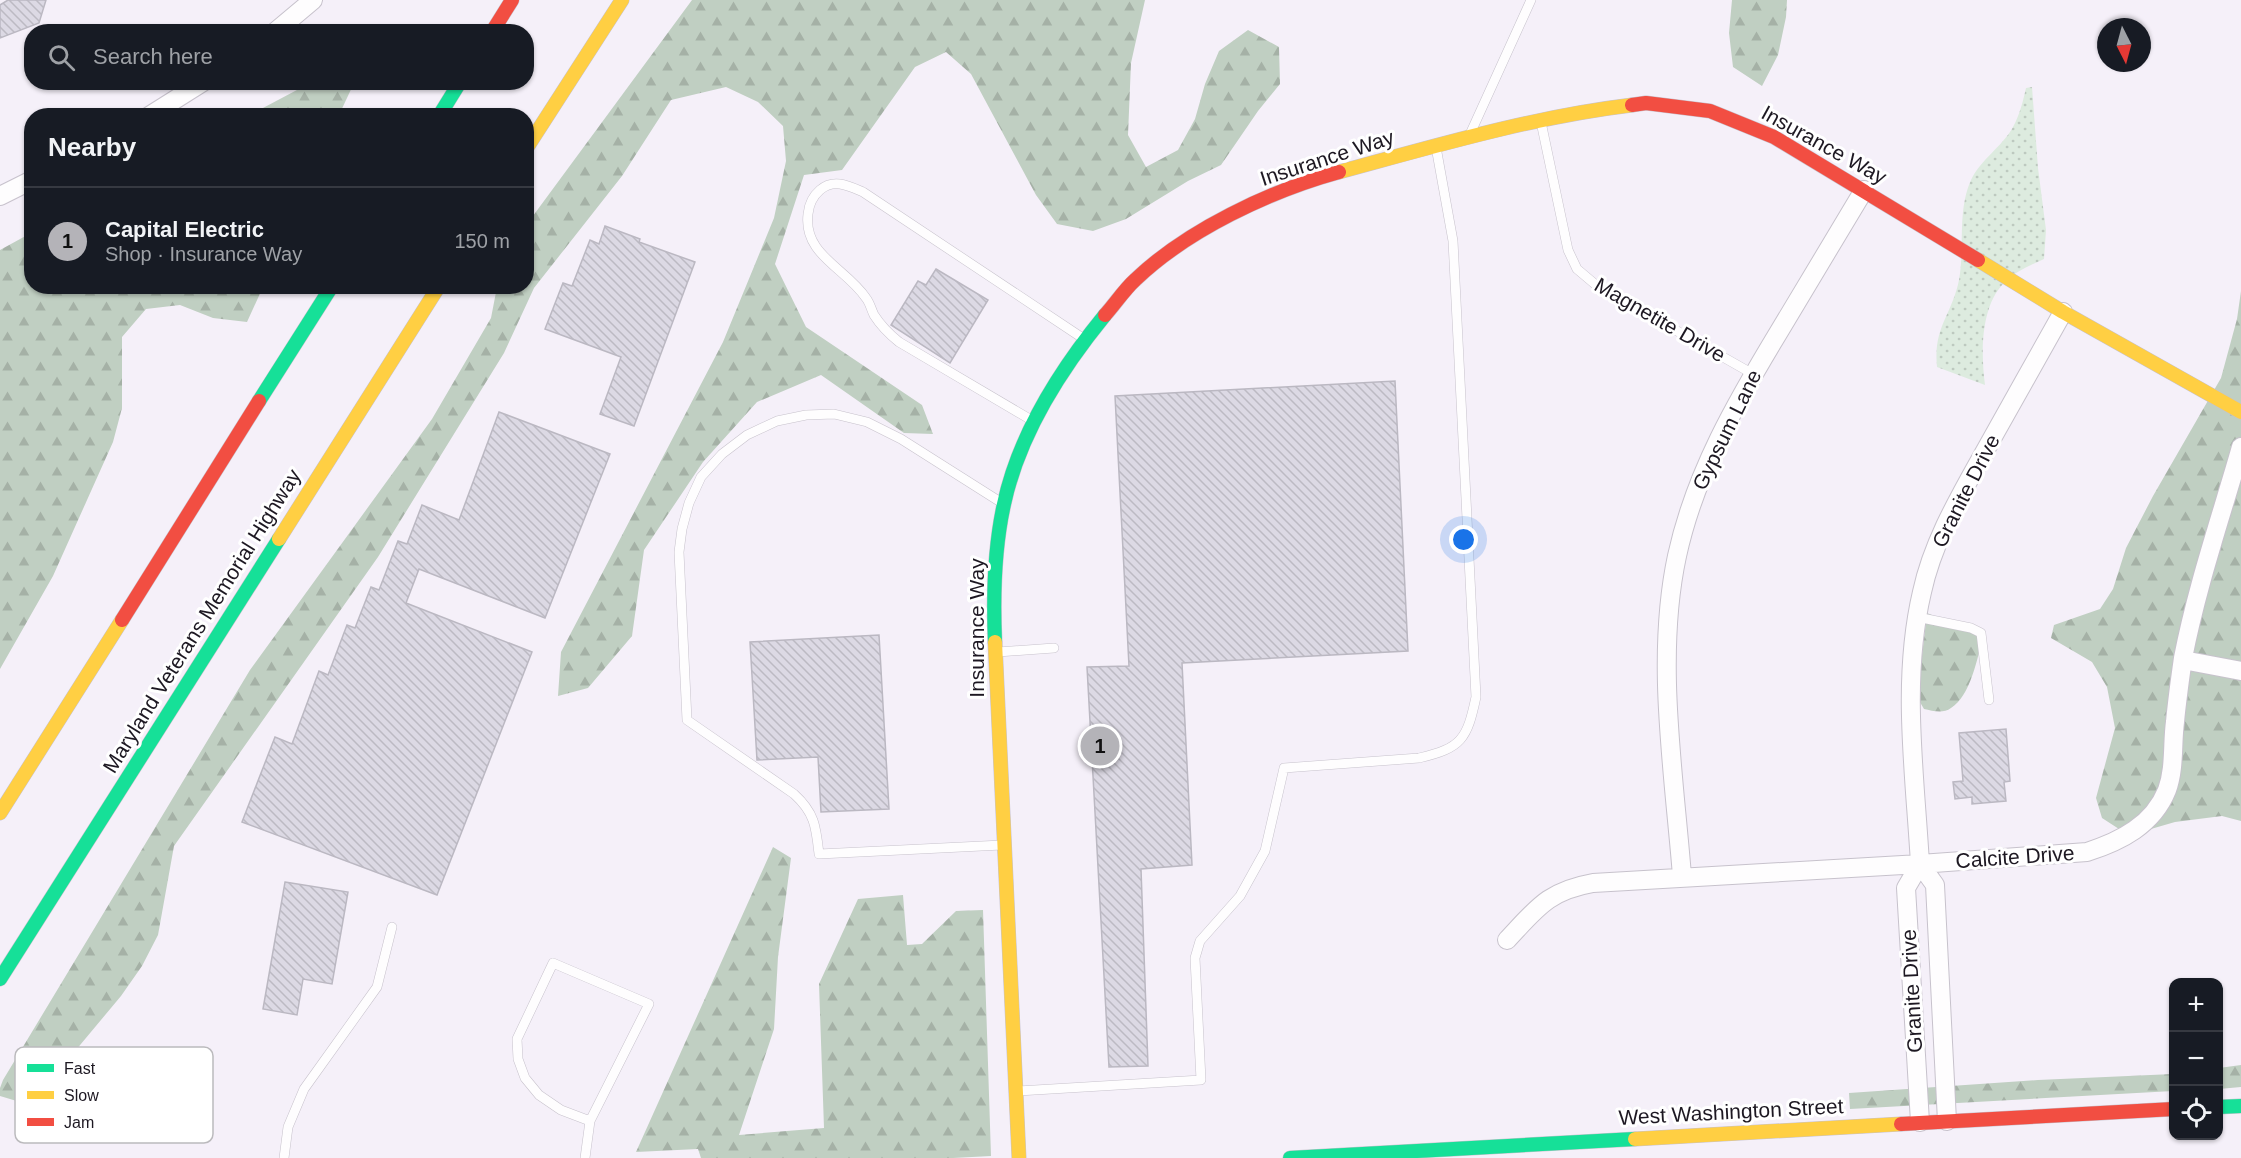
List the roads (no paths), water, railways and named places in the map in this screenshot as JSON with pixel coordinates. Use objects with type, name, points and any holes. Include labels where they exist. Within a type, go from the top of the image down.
[{"type":"main road","points":[[497,24],[512,0]]},
{"type":"main road","points":[[534,137],[622,0]]},
{"type":"main road","points":[[445,108],[455,90]]},
{"type":"main road","name":"Insurance Way","points":[[1019,1158],[994,611],[996,564],[1004,504],[1019,455],[1034,421],[1068,363],[1135,280],[1180,245],[1231,214],[1282,191],[1332,174],[1469,137],[1582,111],[1646,103],[1710,111],[1774,137],[2063,312],[2241,412]]},
{"type":"main road","points":[[0,813],[327,294]]},
{"type":"main road","name":"Maryland Veterans Memorial Highway","points":[[0,979],[434,294]]},
{"type":"main road","points":[[2223,1107],[2241,1106]]},
{"type":"main road","name":"West Washington Street","points":[[1290,1158],[2169,1109]]},
{"type":"street","points":[[281,24],[300,4]]},
{"type":"street","points":[[162,108],[190,90]]},
{"type":"street","points":[[0,196],[24,184]]},
{"type":"street","name":"Gypsum Lane","points":[[1682,876],[1666,674],[1669,616],[1677,557],[1698,486],[1722,433],[1753,374],[1864,190]]},
{"type":"street","name":"Granite Drive","points":[[1947,1121],[1935,885],[1920,864],[1910,699],[1917,617],[1929,564],[1948,518],[2063,312]]},
{"type":"street","name":"Calcite Drive","points":[[1507,940],[1545,900],[1574,886],[1682,876],[1920,864],[2087,852],[2110,845],[2132,834],[2152,813],[2167,790],[2174,756],[2174,724],[2183,660],[2196,599],[2241,447]]},
{"type":"street","points":[[2183,660],[2241,671]]},
{"type":"street","name":"Granite Drive","points":[[1920,864],[1906,888],[1920,1122]]},
{"type":"lane","points":[[1469,137],[1531,0]]},
{"type":"lane","name":"Magnetite Drive","points":[[1541,121],[1568,250],[1576,269],[1596,285],[1753,374]]},
{"type":"lane","points":[[1016,1091],[1201,1080],[1195,958],[1200,941],[1240,896],[1265,851],[1284,768],[1419,758],[1458,744],[1470,724],[1476,697],[1452,241],[1436,147]]},
{"type":"lane","points":[[1034,421],[899,342],[885,330],[867,298],[817,249],[808,235],[809,207],[814,195],[825,186],[835,183],[846,184],[863,192],[1086,340]]},
{"type":"lane","points":[[1004,504],[901,439],[867,422],[834,414],[806,415],[777,421],[757,430],[722,454],[701,477],[689,503],[679,552],[687,720],[794,794],[806,805],[815,823],[819,854],[1005,845]]},
{"type":"lane","points":[[1917,617],[1971,628],[1981,633],[1989,700]]},
{"type":"lane","points":[[996,653],[1054,648]]},
{"type":"lane","points":[[284,1158],[288,1127],[304,1089],[377,987],[392,927]]},
{"type":"lane","points":[[585,1158],[590,1121],[648,1004],[553,963],[517,1039],[518,1059],[525,1078],[539,1095],[561,1110],[590,1121]]},
{"type":"place","name":"Capital Electric","points":[[1100,746]]}]
